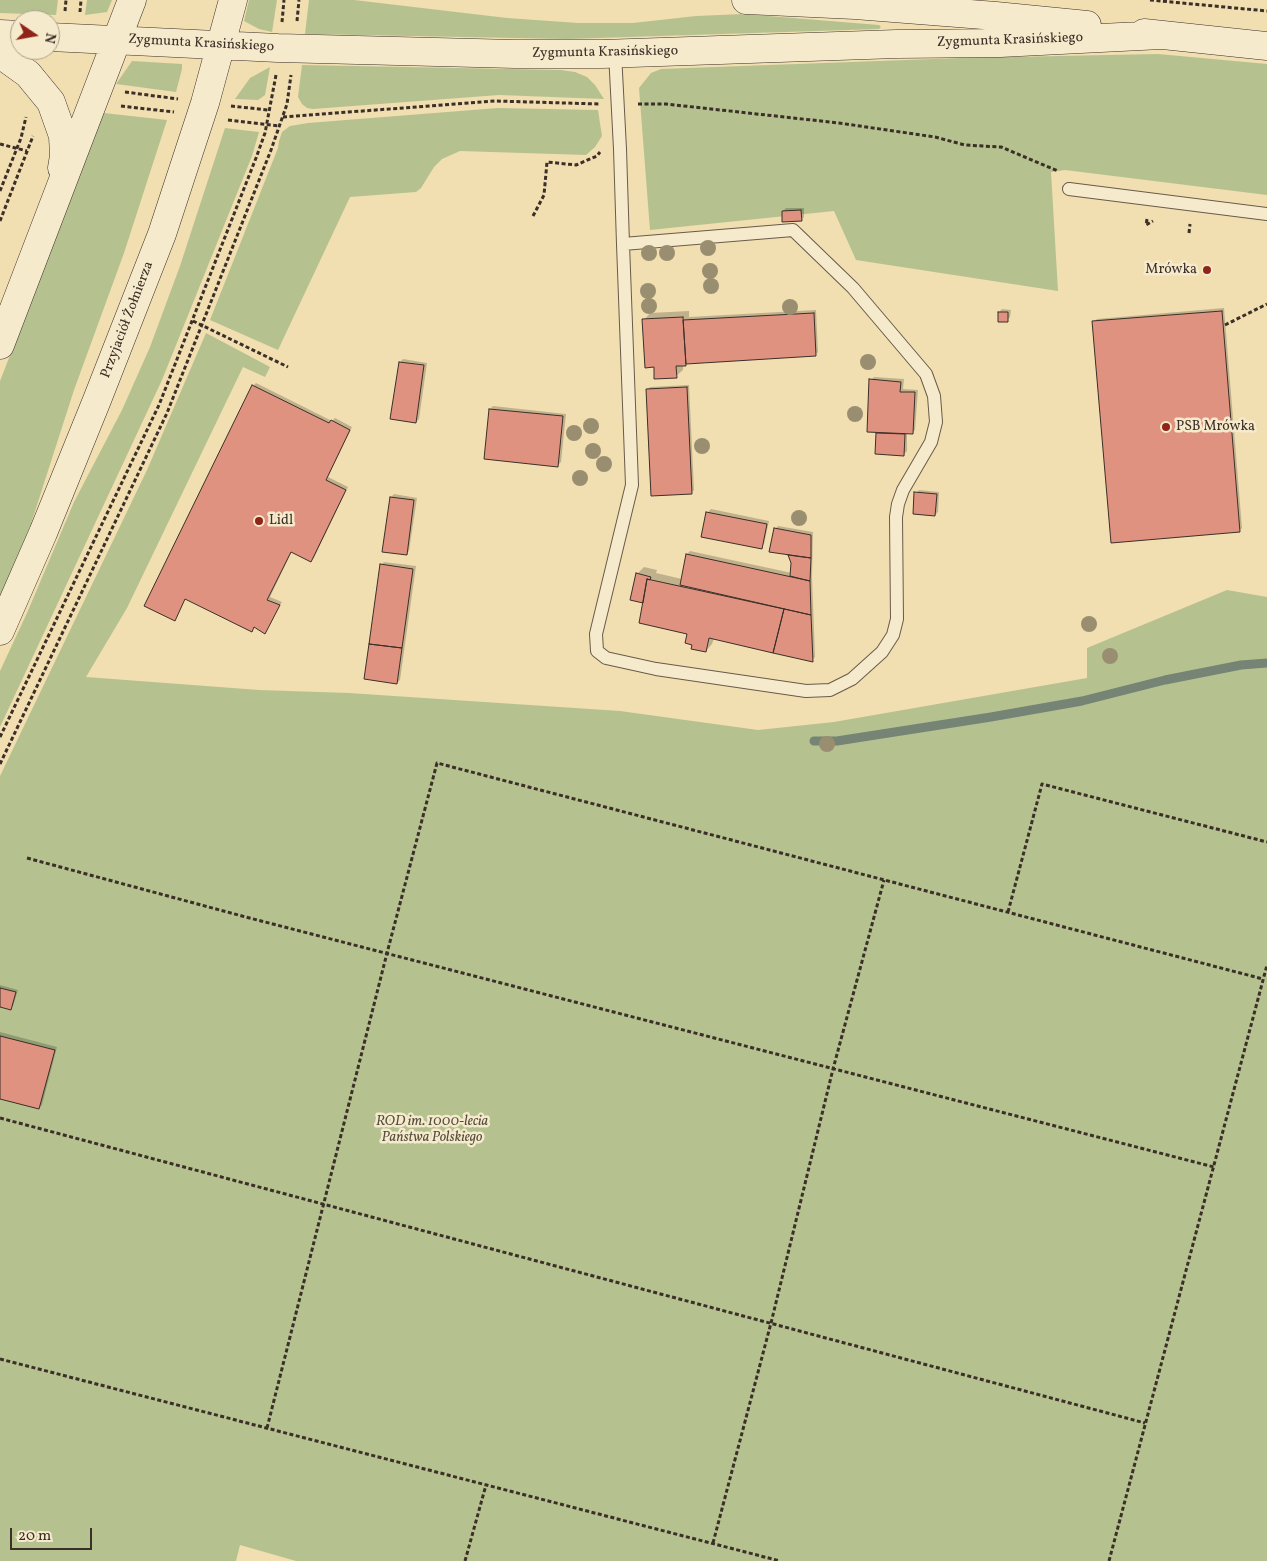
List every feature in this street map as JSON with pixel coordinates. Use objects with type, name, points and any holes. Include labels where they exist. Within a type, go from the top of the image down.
[{"type":"street","points":[[0,345],[132,0]]},
{"type":"street","name":"Przyjaciół Żołnierza","points":[[0,631],[43,533],[162,234],[203,109],[233,0]]},
{"type":"street","name":"Zygmunta Krasińskiego","points":[[746,0],[855,5],[996,16],[1078,24],[1161,36],[1267,46]]},
{"type":"street","name":"Zygmunta Krasińskiego","points":[[60,38],[286,48],[515,54],[615,53],[888,44],[1000,43],[1161,36]]},
{"type":"street","points":[[0,54],[28,74],[51,102],[63,136],[64,156],[58,196]]},
{"type":"lane","points":[[615,53],[632,485],[596,634],[598,651],[606,658],[656,669],[806,691],[830,690],[852,679],[882,652],[894,635],[897,620],[896,517],[898,504],[903,490],[931,442],[936,422],[934,396],[926,374],[853,288],[793,230],[623,244]]},
{"type":"lane","points":[[1069,189],[1267,214]]},
{"type":"path","points":[[0,764],[153,444],[253,198],[283,117],[290,86],[284,0]]},
{"type":"path","points":[[0,737],[158,405],[193,321],[256,158],[299,0]]},
{"type":"path","points":[[1150,0],[1267,11]]},
{"type":"path","points":[[97,92],[112,90],[203,109],[266,125],[279,126]]},
{"type":"path","points":[[97,92],[107,104],[268,110]]},
{"type":"path","points":[[283,117],[495,101],[666,104],[830,122],[934,137],[965,146],[1001,147],[1064,174],[1069,189]]},
{"type":"path","points":[[601,104],[602,112]]},
{"type":"path","points":[[0,191],[17,148],[28,111]]},
{"type":"path","points":[[0,220],[33,134]]},
{"type":"path","points":[[0,144],[27,151]]},
{"type":"path","points":[[533,216],[544,195],[547,162],[576,165],[597,156],[604,148]]},
{"type":"path","points":[[1226,325],[1267,304]]},
{"type":"path","points":[[193,321],[288,367]]},
{"type":"path","points":[[267,1428],[437,763],[1263,979]]},
{"type":"path","points":[[1008,912],[1042,784],[1267,842]]},
{"type":"path","points":[[27,858],[387,954],[1214,1167]]},
{"type":"path","points":[[713,1544],[833,1068],[884,880]]},
{"type":"path","points":[[1109,1561],[1267,965]]},
{"type":"path","points":[[0,1118],[1145,1423]]},
{"type":"path","points":[[0,1358],[780,1561]]},
{"type":"path","points":[[465,1561],[486,1485]]},
{"type":"green space","points":[[0,0],[58,0],[57,10],[10,10],[10,13],[0,13]]},
{"type":"green space","points":[[87,0],[112,0],[107,12],[85,15]]},
{"type":"green space","points":[[249,0],[277,0],[272,32],[259,29],[244,21]]},
{"type":"green space","points":[[309,0],[354,0],[507,18],[578,23],[633,23],[696,16],[744,14],[879,25],[881,27],[879,29],[567,39],[305,34]]},
{"type":"green space","points":[[1158,54],[1267,64],[1267,195],[1065,170],[1051,172],[1058,291],[856,260],[834,211],[650,230],[639,88],[651,73],[661,69],[960,58]]},
{"type":"green space","points":[[132,61],[182,64],[176,92],[116,84]]},
{"type":"green space","points":[[302,65],[561,70],[575,72],[587,77],[604,99],[499,95],[313,109],[307,108],[302,104],[298,97]]},
{"type":"green space","points":[[270,67],[265,95],[258,100],[235,99],[250,78]]},
{"type":"green space","points":[[498,108],[598,110],[602,136],[595,147],[586,155],[460,151],[442,159],[416,192],[350,197],[278,350],[210,320],[278,148],[282,132],[290,126]]},
{"type":"green space","points":[[104,113],[167,120],[124,253],[74,390],[28,533],[0,601],[0,381]]},
{"type":"green space","points":[[225,128],[259,132],[252,156],[162,380],[0,727],[0,671],[74,502],[122,410],[150,347],[180,266]]},
{"type":"green space","name":"ROD im. 1000-lecia Państwa Polskiego","points":[[206,333],[270,367],[265,377],[243,367],[127,608],[86,677],[259,690],[349,693],[620,711],[758,730],[834,722],[1087,678],[1087,648],[1227,590],[1267,597],[1267,1561],[296,1561],[240,1545],[236,1561],[0,1561],[0,776],[147,470]]},
{"type":"building","points":[[801,210],[802,221],[782,222],[782,211]]},
{"type":"building","name":"PSB Mrówka","points":[[1222,311],[1240,532],[1111,543],[1092,321]]},
{"type":"building","points":[[998,312],[1008,312],[1008,322],[998,322]]},
{"type":"building","points":[[814,313],[816,356],[686,364],[683,320]]},
{"type":"building","points":[[683,317],[686,366],[676,366],[677,378],[654,379],[654,367],[645,368],[642,319]]},
{"type":"building","points":[[399,362],[424,365],[416,423],[390,419]]},
{"type":"building","points":[[869,379],[901,382],[900,392],[915,392],[913,434],[867,432]]},
{"type":"building","name":"Lidl","points":[[252,385],[329,423],[331,420],[350,430],[326,480],[346,490],[311,562],[291,552],[267,600],[280,605],[265,634],[254,627],[252,632],[185,599],[175,621],[144,606]]},
{"type":"building","points":[[687,387],[692,494],[651,496],[646,389]]},
{"type":"building","points":[[489,409],[563,416],[558,467],[484,459]]},
{"type":"building","points":[[876,433],[905,434],[904,456],[875,454]]},
{"type":"building","points":[[914,492],[937,494],[935,516],[913,514]]},
{"type":"building","points":[[390,497],[414,500],[407,555],[382,552]]},
{"type":"building","points":[[706,512],[767,524],[762,549],[701,537]]},
{"type":"building","points":[[774,528],[811,535],[811,558],[769,552]]},
{"type":"building","points":[[686,554],[810,581],[811,615],[680,585]]},
{"type":"building","points":[[788,555],[811,558],[810,581],[790,576],[791,563]]},
{"type":"building","points":[[380,564],[413,569],[402,648],[369,644]]},
{"type":"building","points":[[636,573],[651,577],[650,580],[647,579],[643,603],[630,600]]},
{"type":"building","points":[[647,579],[784,609],[773,653],[709,638],[706,652],[691,649],[692,645],[685,643],[687,634],[639,623]]},
{"type":"building","points":[[784,609],[811,615],[813,662],[773,653]]},
{"type":"building","points":[[369,644],[402,648],[397,684],[364,679]]},
{"type":"building","points":[[0,988],[16,992],[11,1010],[0,1007]]},
{"type":"building","points":[[0,1036],[55,1050],[39,1109],[0,1099]]},
{"type":"waterway","points":[[814,741],[837,741],[991,717],[1082,701],[1165,680],[1241,665],[1267,663]]},
{"type":"place","name":"Mrówka","points":[[1207,270]]},
{"type":"place","name":"PSB Mrówka","points":[[1166,427]]},
{"type":"place","name":"Lidl","points":[[259,521]]}]
